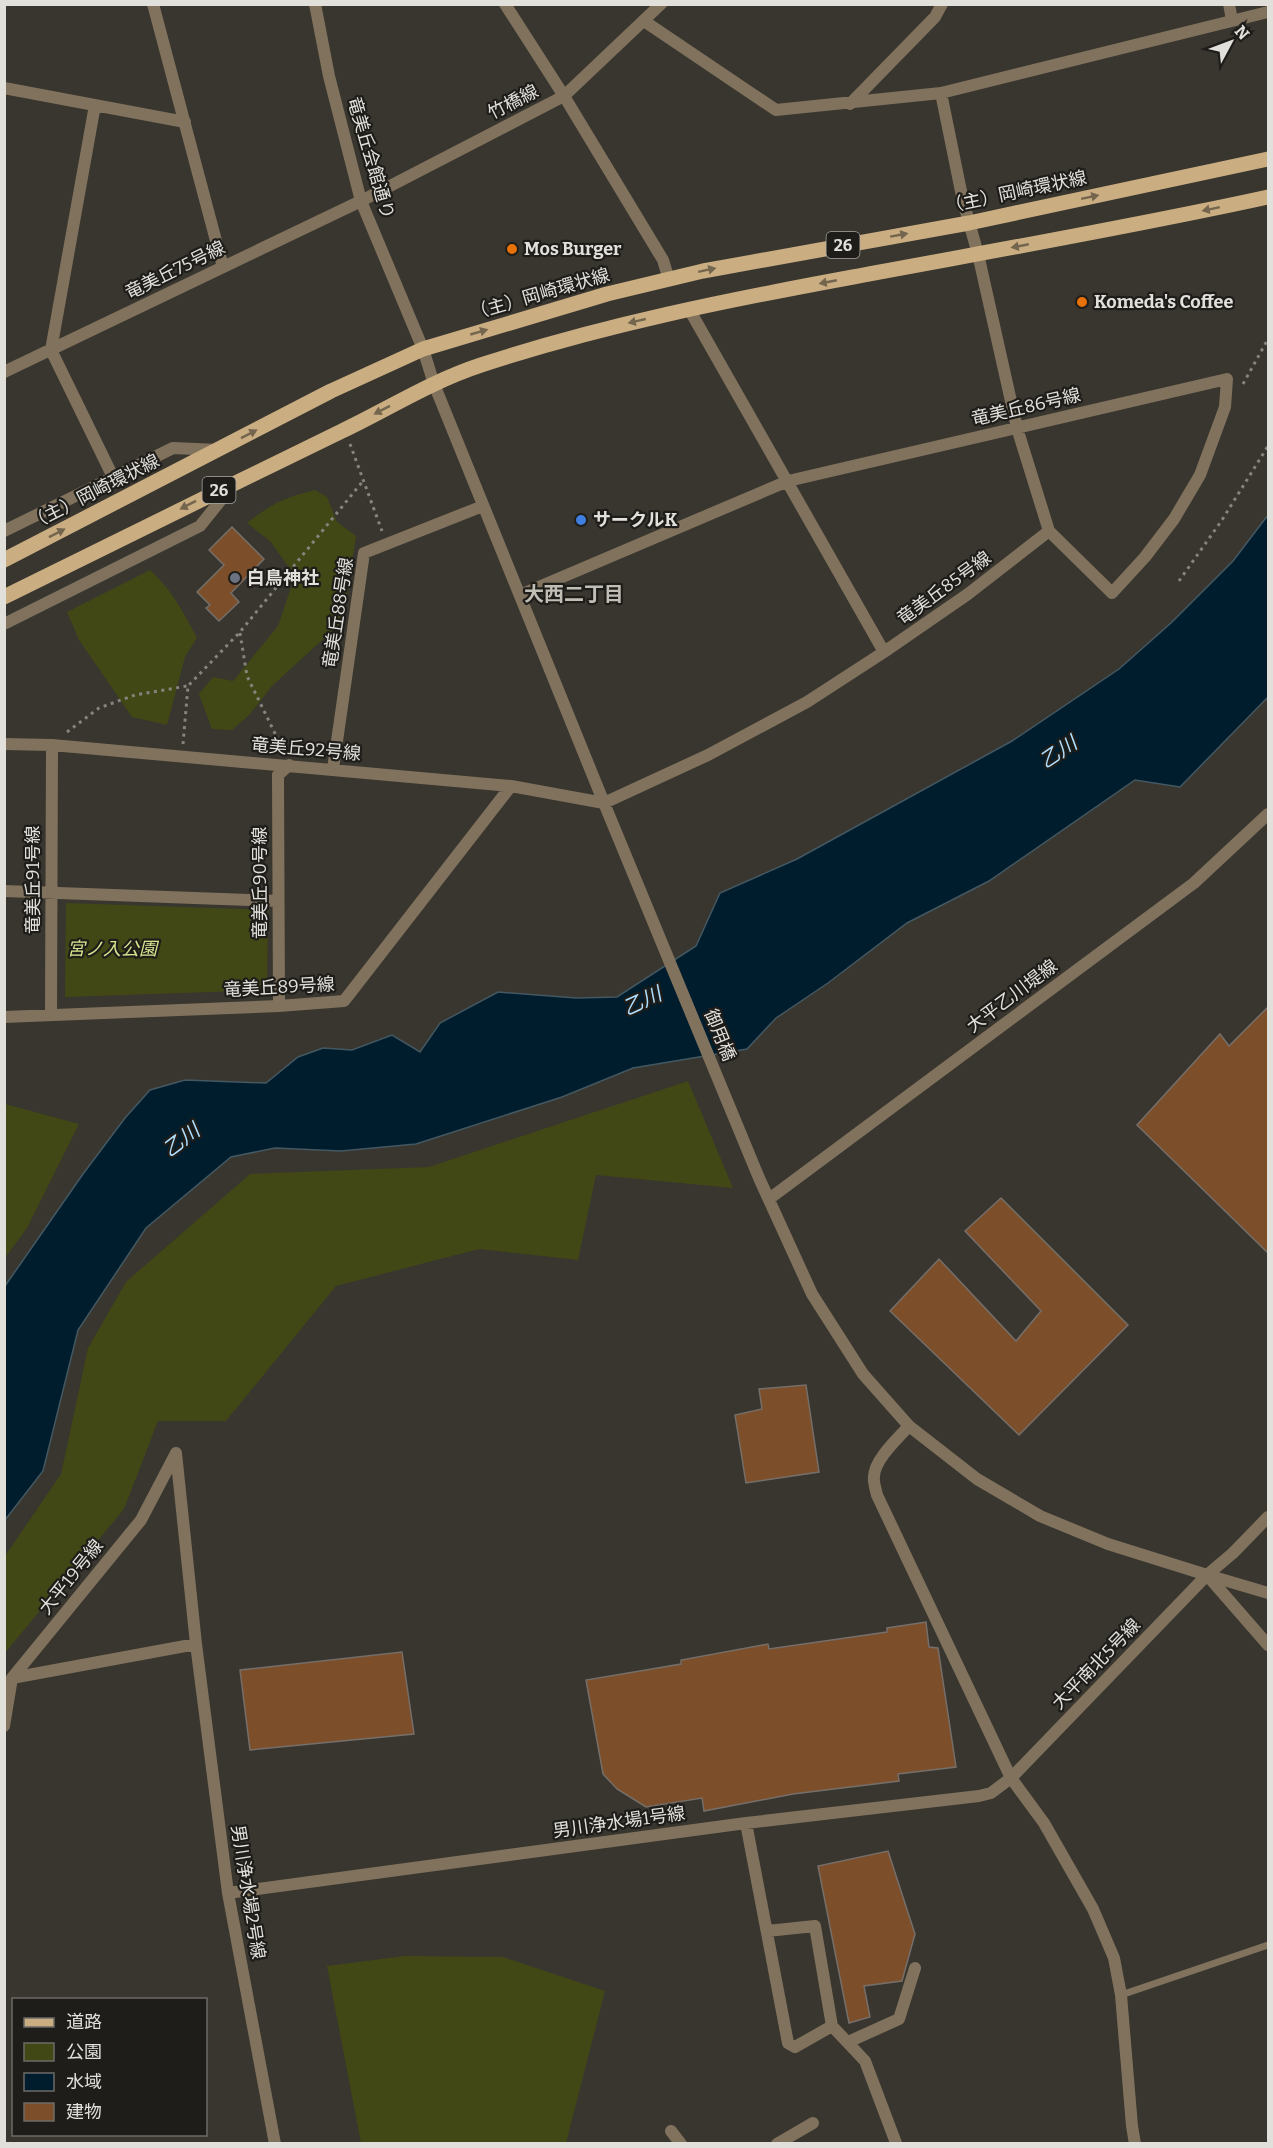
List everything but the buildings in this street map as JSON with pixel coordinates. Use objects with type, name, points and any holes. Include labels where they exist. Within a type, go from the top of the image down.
[{"type":"main road","name":"（主）岡崎環状線","points":[[4,560],[373,371],[423,349],[607,294],[703,271],[969,223],[1269,159]]},
{"type":"main road","name":"26","points":[[4,597],[434,384],[478,366],[588,333],[689,309],[1186,215],[1269,197]]},
{"type":"street","points":[[153,4],[223,267]]},
{"type":"street","name":"竜美丘会館通り","points":[[315,4],[329,76],[361,201],[423,349],[434,384],[520,595]]},
{"type":"street","points":[[505,4],[564,96],[663,260],[669,280]]},
{"type":"street","name":"竹橋線","points":[[361,201],[564,96],[661,4]]},
{"type":"street","points":[[850,104],[935,17],[942,4]]},
{"type":"street","points":[[1229,4],[1232,20]]},
{"type":"street","points":[[644,21],[776,110],[941,93],[1269,12]]},
{"type":"street","points":[[4,88],[184,122]]},
{"type":"street","points":[[941,93],[963,201],[978,254],[1017,428],[1049,531]]},
{"type":"street","points":[[94,105],[51,350],[113,477]]},
{"type":"street","name":"竜美丘75号線","points":[[4,372],[361,201]]},
{"type":"street","points":[[689,309],[884,652]]},
{"type":"street","name":"竜美丘86号線","points":[[520,595],[788,481],[1227,379],[1225,407],[1200,475],[1174,519],[1112,593],[1049,531]]},
{"type":"street","points":[[4,531],[173,448],[218,450]]},
{"type":"street","points":[[4,624],[200,526],[236,482]]},
{"type":"street","name":"竜美丘88号線","points":[[333,769],[364,553],[483,506]]},
{"type":"street","name":"竜美丘85号線","points":[[604,803],[728,744],[807,702],[968,594],[1049,531]]},
{"type":"street","name":"御用橋","points":[[520,595],[769,1199],[812,1294],[863,1374],[909,1426],[977,1479],[1040,1516],[1108,1544],[1269,1593]]},
{"type":"street","name":"竜美丘92号線","points":[[4,744],[52,744],[511,786],[604,803]]},
{"type":"street","name":"竜美丘91号線","points":[[51,1015],[52,744]]},
{"type":"street","name":"竜美丘90号線","points":[[279,1006],[278,775],[289,765]]},
{"type":"street","name":"竜美丘89号線","points":[[4,1017],[279,1006],[344,1001],[511,786]]},
{"type":"street","name":"大平乙川堤線","points":[[769,1199],[1194,883],[1269,814]]},
{"type":"street","points":[[4,891],[278,901]]},
{"type":"street","points":[[909,1426],[885,1453],[876,1468],[873,1476],[877,1495],[1011,1778],[1044,1822],[1093,1910],[1114,1958],[1121,1995],[1135,2144]]},
{"type":"street","name":"男川浄水場2号線","points":[[176,1453],[196,1644],[228,1893],[274,2144]]},
{"type":"street","name":"大平19号線","points":[[4,1726],[12,1678],[141,1520],[176,1453]]},
{"type":"street","name":"大平南北5号線","points":[[1011,1778],[1207,1575],[1233,1553],[1269,1516]]},
{"type":"street","points":[[1207,1575],[1269,1645]]},
{"type":"street","points":[[12,1678],[196,1644]]},
{"type":"street","name":"男川浄水場1号線","points":[[228,1893],[746,1823],[979,1796],[991,1793],[1011,1778]]},
{"type":"street","points":[[746,1823],[788,2043],[795,2047],[832,2026]]},
{"type":"street","points":[[766,1931],[815,1926],[832,2026],[865,2061],[896,2143]]},
{"type":"street","points":[[848,2042],[899,2019],[915,1968]]},
{"type":"street","points":[[777,2144],[813,2123]]},
{"type":"street","points":[[671,2131],[681,2144]]},
{"type":"lane","points":[[1121,1995],[1269,1945]]},
{"type":"path","points":[[1242,384],[1269,339]]},
{"type":"path","points":[[345,430],[387,544]]},
{"type":"path","points":[[1179,581],[1222,520],[1269,446]]},
{"type":"path","points":[[52,744],[99,708],[135,695],[188,686],[240,632],[363,481]]},
{"type":"path","points":[[240,632],[247,676],[289,765]]},
{"type":"path","points":[[182,755],[188,686]]},
{"type":"green space","points":[[315,490],[327,497],[337,522],[356,536],[343,621],[272,686],[250,714],[232,730],[212,729],[199,694],[213,677],[233,681],[278,626],[295,576],[270,541],[247,523],[279,502]]},
{"type":"green space","points":[[150,570],[171,594],[197,638],[185,657],[167,725],[132,717],[79,640],[67,612]]},
{"type":"green space","name":"宮ノ入公園","points":[[66,903],[268,910],[267,990],[65,997]]},
{"type":"green space","points":[[688,1081],[733,1188],[596,1175],[578,1260],[479,1249],[336,1286],[226,1421],[158,1421],[124,1509],[5,1653],[5,1556],[61,1474],[88,1348],[126,1282],[250,1174],[429,1167]]},
{"type":"green space","points":[[5,1104],[79,1124],[27,1228],[5,1258]]},
{"type":"green space","points":[[405,1956],[503,1957],[605,1991],[566,2143],[361,2143],[327,1966]]},
{"type":"water","name":"乙川","points":[[1268,515],[1268,697],[1180,787],[1135,780],[989,881],[907,923],[828,983],[776,1018],[747,1049],[633,1068],[562,1097],[416,1144],[341,1151],[275,1148],[231,1157],[146,1228],[78,1330],[43,1471],[5,1520],[5,1286],[83,1174],[125,1118],[150,1090],[185,1080],[266,1083],[298,1057],[323,1048],[352,1050],[392,1035],[420,1052],[440,1023],[498,992],[576,998],[617,997],[696,946],[720,893],[797,859],[1012,741],[1119,669],[1171,623],[1233,561]]},
{"type":"place","name":"Mos Burger","points":[[512,249]]},
{"type":"place","name":"Komeda's Coffee","points":[[1082,302]]},
{"type":"place","name":"サークルK","points":[[581,520]]},
{"type":"place","name":"白鳥神社","points":[[235,578]]},
{"type":"district","name":"大西二丁目","points":[[574,594]]}]
